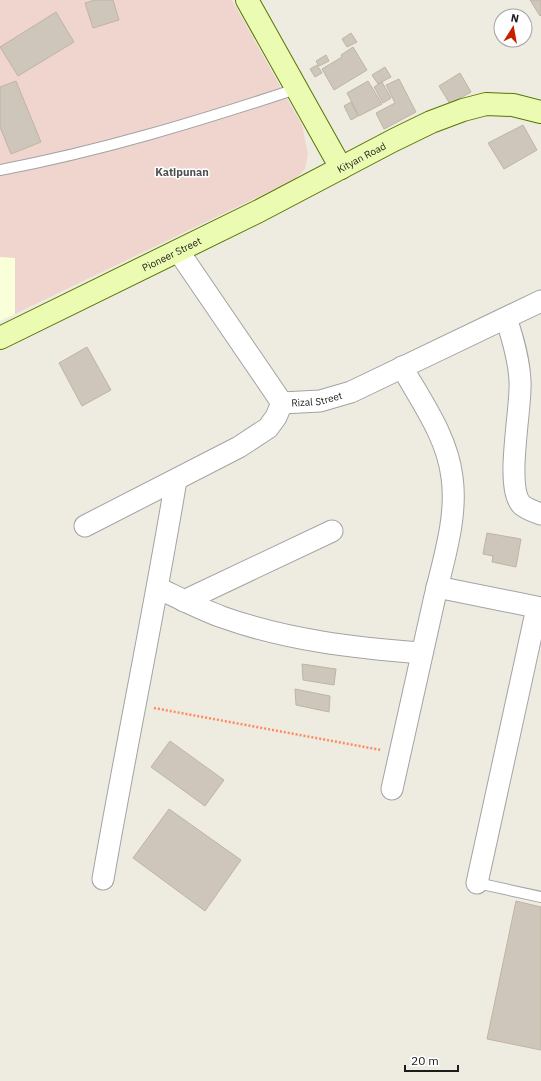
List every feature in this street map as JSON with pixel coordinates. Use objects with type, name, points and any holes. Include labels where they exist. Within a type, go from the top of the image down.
[{"type":"street","name":"Kityan Road","points":[[247,0],[341,168],[394,140],[463,110],[486,104],[513,104],[541,112]]},
{"type":"street","name":"Pioneer Street","points":[[0,338],[179,252],[341,168]]},
{"type":"street","points":[[179,252],[282,403]]},
{"type":"street","name":"Rizal Street","points":[[85,526],[239,447],[268,428],[276,417],[282,403],[307,403],[338,397],[541,301]]},
{"type":"street","points":[[506,318],[513,339],[520,381],[520,404],[513,473],[516,491],[521,504],[541,514]]},
{"type":"street","points":[[392,789],[437,587],[451,521],[454,499],[452,476],[438,431],[402,367]]},
{"type":"street","points":[[103,879],[158,588],[176,480]]},
{"type":"street","points":[[184,601],[332,531]]},
{"type":"street","points":[[437,587],[539,608],[477,883]]},
{"type":"street","points":[[158,588],[222,617],[267,630],[333,644],[422,653]]},
{"type":"lane","points":[[0,170],[168,129],[296,88]]},
{"type":"lane","points":[[477,883],[541,897]]},
{"type":"path","points":[[135,704],[400,754]]},
{"type":"shaded area","points":[[0,0],[232,0],[302,125],[308,154],[305,169],[295,179],[15,314],[15,259],[0,257]]},
{"type":"shaded area","points":[[0,257],[15,258],[15,314],[0,321]]},
{"type":"building","points":[[95,0],[113,0],[119,20],[93,28],[85,3]]},
{"type":"building","points":[[530,0],[541,0],[540,16]]},
{"type":"building","points":[[56,12],[74,42],[18,76],[0,47]]},
{"type":"building","points":[[351,33],[357,42],[347,47],[342,39]]},
{"type":"building","points":[[353,47],[367,70],[334,90],[322,69],[342,57],[341,55]]},
{"type":"building","points":[[326,55],[329,61],[319,66],[316,61]]},
{"type":"building","points":[[317,65],[322,73],[315,77],[310,69]]},
{"type":"building","points":[[385,67],[391,77],[378,84],[372,75]]},
{"type":"building","points":[[460,73],[471,92],[450,104],[439,86]]},
{"type":"building","points":[[399,79],[416,112],[384,129],[376,113],[395,103],[386,85]]},
{"type":"building","points":[[16,81],[41,142],[11,154],[0,127],[0,87]]},
{"type":"building","points":[[368,81],[382,104],[359,116],[347,93]]},
{"type":"building","points":[[382,82],[391,98],[383,103],[374,87]]},
{"type":"building","points":[[351,102],[358,116],[351,120],[344,106]]},
{"type":"building","points":[[523,125],[537,150],[504,169],[488,143]]},
{"type":"building","points":[[87,347],[111,390],[82,406],[59,363]]},
{"type":"building","points":[[487,533],[521,539],[516,567],[492,562],[493,556],[483,554]]},
{"type":"building","points":[[302,664],[336,669],[334,685],[303,680]]},
{"type":"building","points":[[295,689],[330,696],[329,712],[296,705]]},
{"type":"building","points":[[170,741],[224,780],[205,806],[151,767]]},
{"type":"building","points":[[169,809],[241,860],[205,911],[133,858]]},
{"type":"building","points":[[516,901],[541,907],[541,1050],[487,1039]]},
{"type":"district","name":"Katipunan","points":[[182,172]]}]
